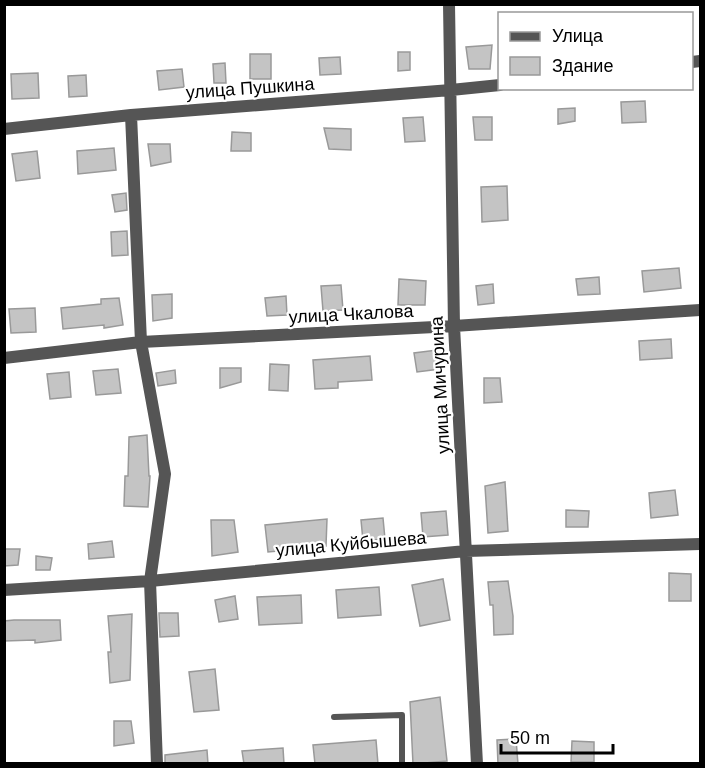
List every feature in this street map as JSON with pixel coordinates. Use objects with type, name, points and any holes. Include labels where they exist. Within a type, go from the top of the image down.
[{"type":"street","name":"улица Мичурина","points":[[449,4],[454,326],[477,764]]},
{"type":"street","name":"улица Пушкина","points":[[4,129],[131,115],[498,85]]},
{"type":"street","points":[[131,115],[141,342],[165,474],[150,581],[157,764]]},
{"type":"street","name":"улица Чкалова","points":[[4,358],[141,342],[454,326],[700,310]]},
{"type":"street","name":"улица Куйбышева","points":[[4,591],[150,581],[466,551],[700,544]]},
{"type":"lane","points":[[334,717],[402,715],[402,764]]},
{"type":"building","points":[[492,45],[490,69],[469,69],[466,47]]},
{"type":"building","points":[[398,52],[410,52],[410,70],[398,71]]},
{"type":"building","points":[[250,54],[271,54],[271,79],[250,79]]},
{"type":"building","points":[[340,57],[341,74],[320,75],[319,58]]},
{"type":"building","points":[[225,63],[226,83],[214,83],[213,64]]},
{"type":"building","points":[[182,69],[184,87],[159,90],[157,71]]},
{"type":"building","points":[[38,73],[39,98],[12,99],[11,74]]},
{"type":"building","points":[[86,75],[87,96],[69,97],[68,76]]},
{"type":"building","points":[[645,101],[646,122],[622,123],[621,102]]},
{"type":"building","points":[[575,108],[575,121],[558,124],[558,109]]},
{"type":"building","points":[[423,117],[425,141],[405,142],[403,118]]},
{"type":"building","points":[[473,117],[492,117],[492,140],[475,140]]},
{"type":"building","points":[[324,128],[351,129],[351,150],[329,149]]},
{"type":"building","points":[[232,132],[251,133],[251,151],[231,151]]},
{"type":"building","points":[[148,144],[170,144],[171,162],[151,166]]},
{"type":"building","points":[[114,148],[116,170],[78,174],[77,151]]},
{"type":"building","points":[[37,151],[40,178],[16,181],[12,154]]},
{"type":"building","points":[[507,186],[508,220],[482,222],[481,187]]},
{"type":"building","points":[[126,193],[127,210],[115,212],[112,195]]},
{"type":"building","points":[[127,231],[128,255],[112,256],[111,232]]},
{"type":"building","points":[[679,268],[681,288],[644,292],[642,271]]},
{"type":"building","points":[[599,277],[600,294],[578,295],[576,279]]},
{"type":"building","points":[[399,279],[426,281],[425,305],[398,305]]},
{"type":"building","points":[[493,284],[494,303],[478,305],[476,286]]},
{"type":"building","points":[[341,285],[343,310],[323,311],[321,286]]},
{"type":"building","points":[[172,294],[172,318],[153,321],[152,295]]},
{"type":"building","points":[[286,296],[287,315],[267,316],[265,298]]},
{"type":"building","points":[[119,298],[123,325],[63,329],[61,308],[101,304],[101,299]]},
{"type":"building","points":[[35,308],[36,332],[11,333],[9,309]]},
{"type":"building","points":[[671,339],[672,358],[640,360],[639,341]]},
{"type":"building","points":[[437,350],[440,369],[417,372],[414,353]]},
{"type":"building","points":[[370,356],[372,380],[338,382],[338,388],[315,389],[313,360]]},
{"type":"building","points":[[270,364],[289,365],[288,391],[269,390]]},
{"type":"building","points":[[220,368],[241,368],[241,382],[220,388]]},
{"type":"building","points":[[118,369],[121,393],[96,395],[93,371]]},
{"type":"building","points":[[175,370],[176,383],[158,386],[156,373]]},
{"type":"building","points":[[69,372],[71,397],[50,399],[47,374]]},
{"type":"building","points":[[484,378],[500,378],[502,402],[484,403]]},
{"type":"building","points":[[147,435],[150,476],[148,507],[124,506],[125,476],[128,476],[129,437]]},
{"type":"building","points":[[505,482],[508,531],[488,533],[485,486]]},
{"type":"building","points":[[675,490],[678,515],[651,518],[649,493]]},
{"type":"building","points":[[566,510],[589,511],[588,527],[566,527]]},
{"type":"building","points":[[446,511],[448,535],[423,537],[421,513]]},
{"type":"building","points":[[383,518],[385,539],[363,541],[361,520]]},
{"type":"building","points":[[327,519],[326,546],[289,547],[289,550],[268,552],[265,525]]},
{"type":"building","points":[[211,520],[234,520],[238,552],[212,556]]},
{"type":"building","points":[[112,541],[114,557],[89,559],[88,544]]},
{"type":"building","points":[[4,549],[20,549],[18,565],[4,566]]},
{"type":"building","points":[[36,556],[52,558],[50,570],[36,570]]},
{"type":"building","points":[[669,573],[691,574],[691,601],[669,601]]},
{"type":"building","points":[[443,579],[450,620],[420,626],[412,585]]},
{"type":"building","points":[[508,581],[513,634],[494,635],[493,605],[490,605],[488,582]]},
{"type":"building","points":[[379,587],[381,615],[338,618],[336,590]]},
{"type":"building","points":[[301,595],[302,623],[259,625],[257,597]]},
{"type":"building","points":[[235,596],[238,619],[219,622],[215,600]]},
{"type":"building","points":[[159,613],[178,613],[179,636],[160,637]]},
{"type":"building","points":[[132,614],[130,680],[110,683],[108,652],[111,652],[108,616]]},
{"type":"building","points":[[60,620],[61,640],[35,643],[35,640],[4,641],[4,621]]},
{"type":"building","points":[[215,669],[219,710],[194,712],[189,672]]},
{"type":"building","points":[[440,697],[447,761],[413,764],[410,702]]},
{"type":"building","points":[[114,721],[131,721],[134,743],[114,746]]},
{"type":"building","points":[[516,739],[518,764],[498,764],[497,740]]},
{"type":"building","points":[[376,740],[378,764],[315,764],[313,745]]},
{"type":"building","points":[[572,741],[594,742],[594,762],[571,762]]},
{"type":"building","points":[[283,748],[284,764],[244,764],[242,751]]},
{"type":"building","points":[[207,750],[208,764],[165,764],[165,755]]}]
